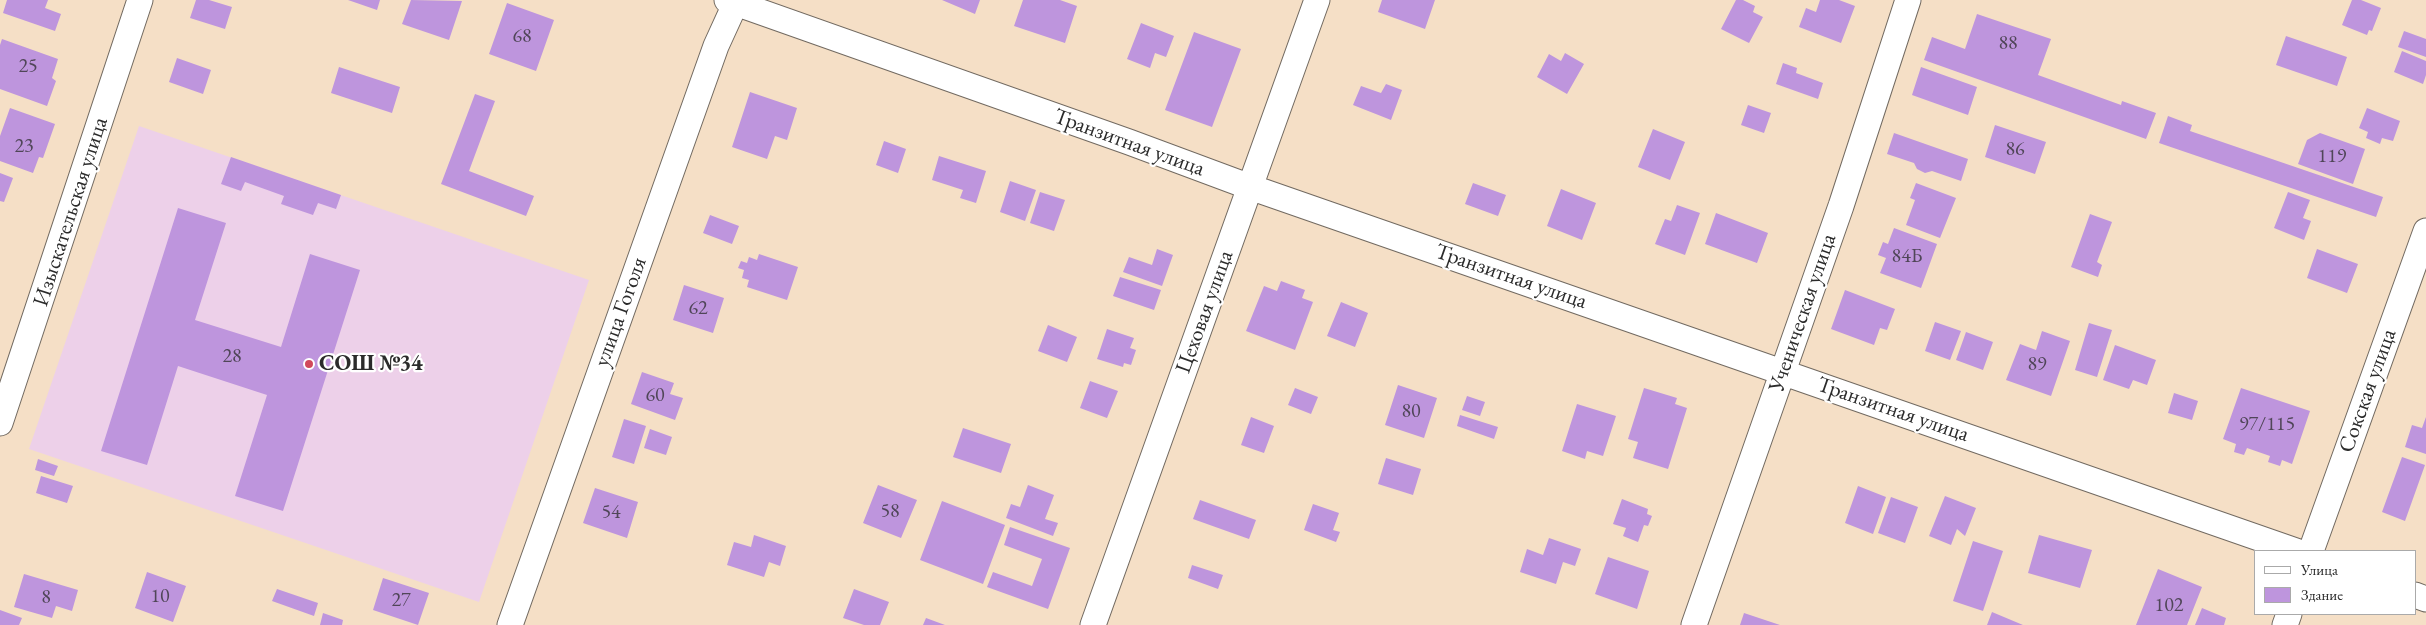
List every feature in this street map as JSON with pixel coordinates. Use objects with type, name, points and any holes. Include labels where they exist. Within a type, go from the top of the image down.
[{"type":"street","name":"Изыскательская улица","points":[[0,423],[140,0]]},
{"type":"street","name":"Цеховая улица","points":[[1093,625],[1317,0]]},
{"type":"street","name":"Ученическая улица","points":[[1694,625],[1841,206],[1908,0]]},
{"type":"street","name":"Транзитная улица","points":[[733,1],[1250,187],[1784,371],[2293,550]]},
{"type":"street","name":"улица Гоголя","points":[[510,625],[733,1]]},
{"type":"street","name":"Сокская улица","points":[[2311,550],[2426,231]]},
{"type":"shaded area","name":"СОШ №34","points":[[139,126],[589,280],[479,602],[29,449]]},
{"type":"building","points":[[7,0],[48,0],[45,8],[61,14],[55,31],[3,13]]},
{"type":"building","points":[[196,0],[209,0],[232,7],[225,29],[190,18]]},
{"type":"building","points":[[348,0],[380,0],[377,10]]},
{"type":"building","points":[[411,0],[462,1],[449,40],[402,24]]},
{"type":"building","points":[[942,0],[980,0],[975,14]]},
{"type":"building","points":[[1023,0],[1060,0],[1077,6],[1065,43],[1014,26]]},
{"type":"building","points":[[1382,0],[1435,0],[1425,29],[1378,12]]},
{"type":"building","points":[[1736,0],[1743,0],[1755,6],[1753,12],[1763,17],[1749,43],[1721,29]]},
{"type":"building","points":[[1820,0],[1839,0],[1855,6],[1841,43],[1799,27],[1806,8],[1816,12]]},
{"type":"building","points":[[2352,0],[2361,0],[2381,8],[2372,31],[2369,30],[2367,35],[2342,25]]},
{"type":"building","points":[[507,3],[554,20],[536,71],[489,54]]},
{"type":"building","points":[[1977,14],[2051,39],[2038,75],[2121,105],[2122,101],[2156,113],[2146,139],[1924,60],[1932,37],[1965,49]]},
{"type":"building","points":[[1141,23],[1174,36],[1166,57],[1155,53],[1150,68],[1127,59]]},
{"type":"building","points":[[2404,31],[2426,39],[2426,57],[2398,47]]},
{"type":"building","points":[[1194,32],[1241,49],[1212,127],[1165,110]]},
{"type":"building","points":[[2286,36],[2347,57],[2337,86],[2276,65]]},
{"type":"building","points":[[2,39],[58,59],[52,78],[56,81],[47,106],[0,89],[0,45]]},
{"type":"building","points":[[2402,51],[2426,61],[2426,75],[2423,84],[2394,72]]},
{"type":"building","points":[[1565,53],[1584,64],[1567,94],[1537,77],[1549,54],[1561,61]]},
{"type":"building","points":[[177,58],[211,70],[203,94],[169,82]]},
{"type":"building","points":[[1783,63],[1797,68],[1796,73],[1823,83],[1818,99],[1776,84]]},
{"type":"building","points":[[339,67],[400,87],[392,113],[331,93]]},
{"type":"building","points":[[1921,67],[1977,87],[1968,115],[1912,95]]},
{"type":"building","points":[[1386,84],[1402,90],[1391,120],[1353,105],[1361,86],[1381,93]]},
{"type":"building","points":[[750,92],[797,108],[787,140],[775,136],[767,159],[732,147]]},
{"type":"building","points":[[475,94],[495,101],[469,171],[534,196],[526,216],[441,184]]},
{"type":"building","points":[[1748,105],[1771,113],[1764,133],[1741,125]]},
{"type":"building","points":[[10,108],[55,124],[43,158],[39,157],[33,173],[0,161],[0,136]]},
{"type":"building","points":[[2367,108],[2400,121],[2393,141],[2382,138],[2380,144],[2366,138],[2368,132],[2359,128]]},
{"type":"building","points":[[2168,116],[2192,125],[2190,131],[2383,197],[2376,217],[2159,143]]},
{"type":"building","points":[[1995,125],[2046,142],[2035,174],[1985,157]]},
{"type":"building","points":[[1653,129],[1685,142],[1670,180],[1638,167]]},
{"type":"building","points":[[1894,133],[1968,159],[1961,181],[1932,171],[1925,173],[1917,169],[1914,163],[1887,154]]},
{"type":"building","points":[[2320,133],[2365,149],[2353,184],[2298,164],[2307,140]]},
{"type":"building","points":[[884,141],[906,149],[898,173],[876,165]]},
{"type":"building","points":[[939,156],[986,171],[976,203],[960,198],[963,190],[932,180]]},
{"type":"building","points":[[231,157],[341,195],[336,209],[318,203],[313,215],[281,204],[284,196],[245,182],[241,191],[221,184]]},
{"type":"building","points":[[0,173],[13,178],[4,202],[0,201]]},
{"type":"building","points":[[1010,181],[1036,190],[1025,221],[1000,212]]},
{"type":"building","points":[[1473,183],[1506,195],[1498,216],[1465,204]]},
{"type":"building","points":[[1916,183],[1956,198],[1940,238],[1906,225],[1915,200],[1910,198]]},
{"type":"building","points":[[1561,189],[1596,203],[1582,240],[1547,226]]},
{"type":"building","points":[[1040,192],[1065,200],[1054,231],[1030,223]]},
{"type":"building","points":[[2288,192],[2310,200],[2303,218],[2311,221],[2304,240],[2274,228]]},
{"type":"building","points":[[1677,205],[1700,213],[1685,255],[1655,244],[1665,219],[1671,221]]},
{"type":"building","points":[[178,208],[226,223],[195,320],[281,347],[310,254],[360,270],[283,511],[235,496],[267,395],[178,366],[147,465],[101,451]]},
{"type":"building","points":[[1716,213],[1768,233],[1757,263],[1705,244]]},
{"type":"building","points":[[2090,214],[2112,222],[2097,262],[2102,265],[2098,277],[2071,267]]},
{"type":"building","points":[[710,215],[739,226],[732,244],[703,233]]},
{"type":"building","points":[[1894,228],[1937,244],[1921,288],[1880,273],[1886,258],[1878,255],[1883,242],[1888,244]]},
{"type":"building","points":[[1157,249],[1173,255],[1162,286],[1123,272],[1129,257],[1152,265]]},
{"type":"building","points":[[2317,249],[2358,264],[2347,293],[2307,278]]},
{"type":"building","points":[[759,254],[798,267],[787,300],[747,287],[749,280],[742,278],[744,270],[738,268],[741,261],[747,263],[749,257],[757,260]]},
{"type":"building","points":[[1120,277],[1161,290],[1154,310],[1113,296]]},
{"type":"building","points":[[1281,281],[1305,290],[1302,298],[1313,302],[1295,350],[1246,331],[1264,286],[1277,291]]},
{"type":"building","points":[[684,285],[724,298],[713,333],[673,320]]},
{"type":"building","points":[[1845,290],[1895,309],[1887,330],[1880,328],[1874,345],[1831,329]]},
{"type":"building","points":[[1341,302],[1368,313],[1355,347],[1327,336]]},
{"type":"building","points":[[1935,322],[1961,331],[1950,360],[1925,351]]},
{"type":"building","points":[[2089,323],[2112,330],[2097,377],[2075,370]]},
{"type":"building","points":[[1048,325],[1077,337],[1067,362],[1038,351]]},
{"type":"building","points":[[1107,329],[1134,338],[1130,348],[1136,350],[1131,365],[1124,363],[1123,367],[1097,359]]},
{"type":"building","points":[[2042,331],[2070,341],[2051,396],[2006,380],[2020,344],[2036,350]]},
{"type":"building","points":[[1966,332],[1993,342],[1983,370],[1956,360]]},
{"type":"building","points":[[2115,345],[2156,360],[2147,385],[2133,380],[2129,389],[2103,380]]},
{"type":"building","points":[[642,372],[674,383],[670,394],[683,398],[675,420],[631,404]]},
{"type":"building","points":[[1090,381],[1118,391],[1107,418],[1080,408]]},
{"type":"building","points":[[1398,385],[1437,398],[1424,438],[1385,425]]},
{"type":"building","points":[[1295,388],[1318,397],[1311,414],[1288,405]]},
{"type":"building","points":[[1644,388],[1677,398],[1675,404],[1687,408],[1668,469],[1633,458],[1638,442],[1628,439]]},
{"type":"building","points":[[2241,388],[2310,411],[2292,464],[2282,460],[2280,466],[2268,462],[2270,456],[2247,448],[2244,455],[2234,452],[2236,444],[2223,439]]},
{"type":"building","points":[[2174,393],[2198,401],[2192,420],[2168,413]]},
{"type":"building","points":[[1467,396],[1485,402],[1480,416],[1462,410]]},
{"type":"building","points":[[1577,404],[1616,416],[1603,456],[1587,451],[1585,459],[1562,451]]},
{"type":"building","points":[[1460,415],[1498,427],[1494,439],[1457,426]]},
{"type":"building","points":[[1251,417],[1274,426],[1264,453],[1241,445]]},
{"type":"building","points":[[2426,417],[2426,454],[2405,447],[2412,425],[2422,428]]},
{"type":"building","points":[[624,419],[646,426],[634,464],[612,457]]},
{"type":"building","points":[[963,428],[1011,444],[1001,473],[953,457]]},
{"type":"building","points":[[650,429],[672,437],[666,455],[644,448]]},
{"type":"building","points":[[2402,457],[2425,465],[2405,521],[2382,512]]},
{"type":"building","points":[[1386,458],[1421,469],[1413,495],[1378,484]]},
{"type":"building","points":[[38,459],[58,466],[54,476],[35,470]]},
{"type":"building","points":[[41,476],[73,486],[67,503],[36,493]]},
{"type":"building","points":[[878,485],[917,500],[901,538],[863,523]]},
{"type":"building","points":[[1028,485],[1054,495],[1045,519],[1058,523],[1053,536],[1006,518],[1011,504],[1020,507]]},
{"type":"building","points":[[1858,486],[1886,497],[1873,534],[1845,523]]},
{"type":"building","points":[[595,488],[638,502],[627,538],[583,523]]},
{"type":"building","points":[[1945,496],[1976,508],[1965,536],[1957,529],[1951,545],[1929,536]]},
{"type":"building","points":[[1891,497],[1918,507],[1905,543],[1878,533]]},
{"type":"building","points":[[1622,499],[1648,509],[1647,514],[1652,516],[1648,526],[1644,525],[1638,542],[1623,536],[1626,528],[1613,524]]},
{"type":"building","points":[[1200,500],[1256,520],[1249,539],[1193,519]]},
{"type":"building","points":[[942,501],[1005,525],[983,584],[920,560]]},
{"type":"building","points":[[1313,504],[1339,513],[1333,530],[1340,532],[1336,542],[1304,530]]},
{"type":"building","points":[[1010,527],[1070,548],[1048,609],[987,587],[993,572],[1032,586],[1042,559],[1004,545]]},
{"type":"building","points":[[754,535],[786,546],[780,566],[769,562],[764,577],[727,565],[734,542],[751,547]]},
{"type":"building","points":[[2039,535],[2092,550],[2080,588],[2028,573]]},
{"type":"building","points":[[1549,538],[1581,549],[1575,566],[1563,562],[1556,584],[1520,572],[1527,549],[1543,555]]},
{"type":"building","points":[[1973,541],[2003,551],[1983,611],[1953,601]]},
{"type":"building","points":[[1608,557],[1649,571],[1637,609],[1595,594]]},
{"type":"building","points":[[1192,565],[1223,575],[1218,589],[1188,578]]},
{"type":"building","points":[[2158,569],[2202,587],[2187,625],[2136,625]]},
{"type":"building","points":[[147,572],[186,586],[173,622],[135,608]]},
{"type":"building","points":[[24,574],[78,590],[72,611],[56,606],[52,618],[14,607]]},
{"type":"building","points":[[383,578],[429,593],[418,625],[373,610]]},
{"type":"building","points":[[277,589],[318,603],[314,616],[272,601]]},
{"type":"building","points":[[854,589],[889,602],[880,625],[864,625],[843,618]]},
{"type":"building","points":[[2202,608],[2226,618],[2224,625],[2195,625]]},
{"type":"building","points":[[0,610],[22,618],[19,625],[0,625]]},
{"type":"building","points":[[1992,612],[2023,625],[1987,625]]},
{"type":"building","points":[[323,613],[343,620],[342,625],[320,625]]},
{"type":"building","points":[[1744,613],[1780,625],[1740,625]]},
{"type":"building","points":[[926,618],[945,625],[923,625]]},
{"type":"place","name":"СОШ №34","points":[[309,364]]}]
